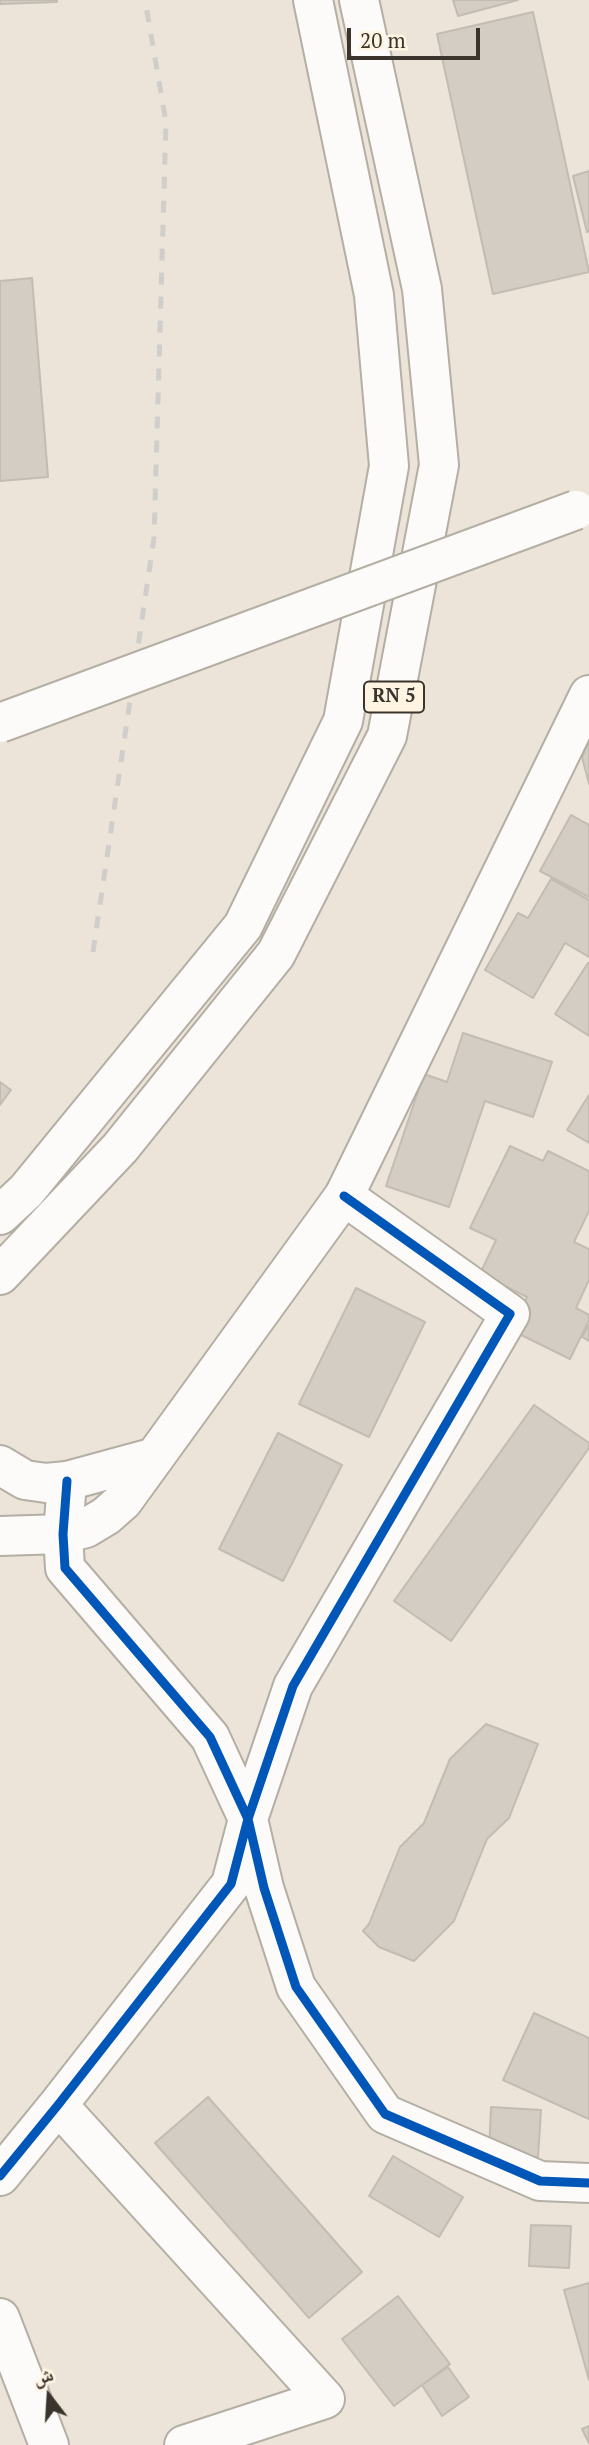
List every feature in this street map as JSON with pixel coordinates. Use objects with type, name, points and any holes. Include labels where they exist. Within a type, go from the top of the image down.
[{"type":"main road","name":"RN 5","points":[[0,1215],[26,1191],[243,926],[343,721],[389,466],[374,295],[313,0]]},
{"type":"main road","name":"RN 5","points":[[0,1275],[120,1149],[275,954],[387,736],[439,465],[422,289],[359,0]]},
{"type":"main road","points":[[0,723],[582,509]]},
{"type":"main road","points":[[0,1536],[62,1534],[86,1528],[123,1501],[344,1196],[589,695]]},
{"type":"main road","points":[[0,2176],[231,1884],[248,1819],[293,1686],[510,1314],[344,1196]]},
{"type":"main road","points":[[0,1465],[25,1480],[46,1483],[67,1481],[155,1457]]},
{"type":"main road","points":[[67,1481],[62,1534],[65,1568],[209,1737],[248,1819],[264,1888],[296,1987],[386,2114],[540,2181],[589,2183]]},
{"type":"main road","points":[[58,2105],[325,2399],[184,2445]]},
{"type":"main road","points":[[0,2318],[50,2445]]},
{"type":"building","points":[[0,0],[57,0],[57,2],[0,4]]},
{"type":"building","points":[[453,0],[518,0],[458,16]]},
{"type":"building","points":[[533,12],[589,272],[493,294],[437,34]]},
{"type":"building","points":[[589,171],[589,231],[587,232],[573,176]]},
{"type":"building","points":[[32,278],[48,477],[0,481],[0,281]]},
{"type":"building","points":[[589,742],[589,784],[582,757]]},
{"type":"building","points":[[571,815],[589,825],[589,897],[540,871]]},
{"type":"building","points":[[551,879],[589,900],[589,957],[565,943],[533,998],[485,970],[518,913],[528,918]]},
{"type":"building","points":[[589,964],[589,1036],[555,1014]]},
{"type":"building","points":[[463,1033],[552,1062],[533,1117],[485,1101],[449,1207],[386,1186],[424,1074],[447,1082]]},
{"type":"building","points":[[0,1082],[11,1090],[0,1105]]},
{"type":"building","points":[[589,1095],[589,1143],[567,1130]]},
{"type":"building","points":[[510,1146],[543,1161],[548,1151],[589,1171],[589,1211],[574,1242],[589,1249],[589,1280],[576,1308],[589,1315],[589,1320],[570,1359],[511,1330],[527,1297],[480,1274],[496,1240],[470,1228]]},
{"type":"building","points":[[356,1288],[425,1322],[369,1437],[299,1404]]},
{"type":"building","points":[[589,1325],[589,1341],[582,1337]]},
{"type":"building","points":[[534,1405],[589,1443],[589,1448],[451,1641],[394,1601]]},
{"type":"building","points":[[278,1433],[342,1465],[283,1581],[219,1549]]},
{"type":"building","points":[[486,1724],[538,1744],[509,1818],[487,1839],[454,1921],[414,1961],[379,1947],[363,1931],[369,1924],[400,1847],[424,1823],[450,1759]]},
{"type":"building","points":[[534,2013],[589,2038],[589,2119],[503,2080]]},
{"type":"building","points":[[208,2097],[362,2272],[309,2318],[155,2143]]},
{"type":"building","points":[[491,2107],[541,2110],[538,2157],[489,2155]]},
{"type":"building","points":[[393,2156],[463,2197],[439,2237],[369,2196]]},
{"type":"building","points":[[531,2225],[571,2226],[569,2268],[529,2266]]},
{"type":"building","points":[[589,2283],[589,2380],[564,2290]]},
{"type":"building","points":[[398,2296],[450,2364],[394,2406],[342,2339]]},
{"type":"building","points":[[448,2367],[469,2397],[442,2416],[422,2385]]},
{"type":"building","points":[[589,2426],[589,2443],[582,2429]]},
{"type":"railway","points":[[93,952],[154,538],[166,122],[145,0]]},
{"type":"cycle path","points":[[0,2176],[231,1884],[248,1819],[293,1686],[510,1314],[344,1196]]},
{"type":"cycle path","points":[[67,1481],[63,1534],[65,1568],[210,1737],[248,1819],[264,1888],[296,1987],[385,2114],[540,2181],[589,2183]]}]
